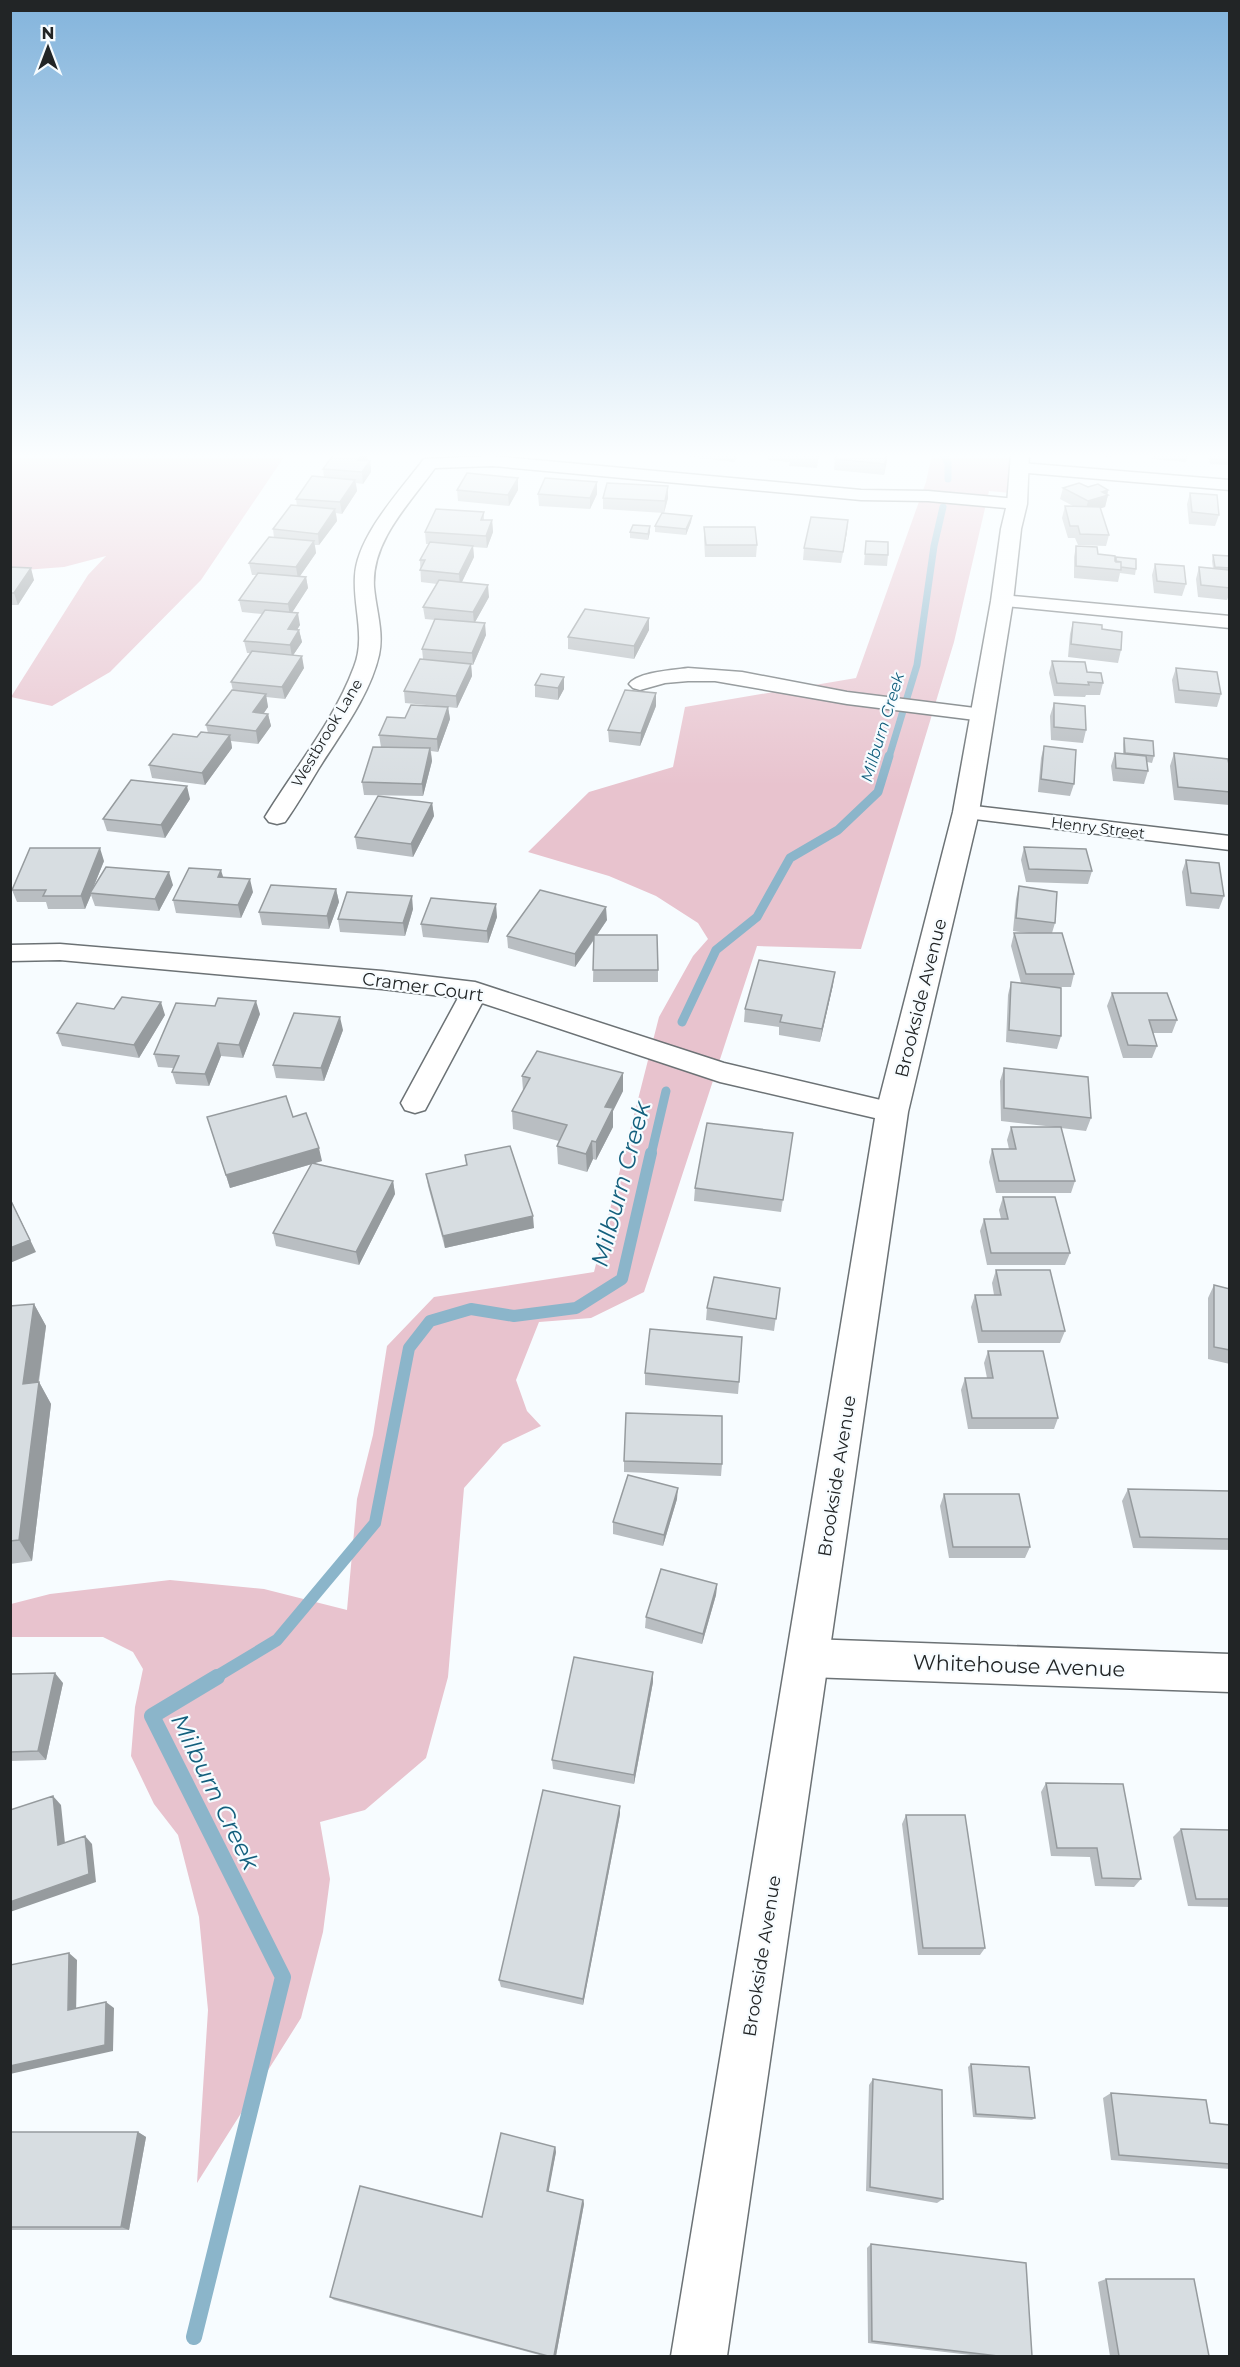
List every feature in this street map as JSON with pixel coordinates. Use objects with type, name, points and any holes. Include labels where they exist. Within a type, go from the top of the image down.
[{"type":"main road","name":"Brookside Avenue","points":[[699,2356],[892,1112],[966,812],[1007,564]]},
{"type":"street","name":"Westbrook Lane","points":[[277,817],[338,718],[366,665],[372,633],[365,591],[366,564]]},
{"type":"street","points":[[1002,602],[1230,622]]},
{"type":"street","points":[[640,684],[651,679],[674,675],[726,676],[885,702],[983,715]]},
{"type":"street","name":"Henry Street","points":[[966,812],[1230,843]]},
{"type":"street","name":"Cramer Court","points":[[10,952],[60,952],[382,980],[475,991],[720,1072],[892,1112]]},
{"type":"street","points":[[415,1102],[475,991]]},
{"type":"street","name":"Whitehouse Avenue","points":[[809,1658],[1230,1673]]},
{"type":"shaded area","points":[[11,564],[74,564],[64,567],[11,571]]},
{"type":"shaded area","points":[[98,564],[211,564],[201,580],[110,672],[52,706],[11,697],[88,575]]},
{"type":"shaded area","points":[[897,564],[972,564],[954,642],[861,949],[757,946],[644,1292],[591,1318],[539,1322],[516,1380],[527,1411],[541,1426],[503,1444],[464,1488],[448,1677],[426,1758],[365,1810],[320,1822],[330,1879],[323,1932],[301,2018],[197,2183],[208,2010],[199,1917],[178,1835],[154,1804],[131,1756],[135,1707],[143,1669],[133,1652],[103,1637],[11,1637],[11,1604],[50,1594],[170,1580],[264,1589],[347,1610],[357,1499],[373,1435],[387,1346],[434,1297],[594,1272],[659,1017],[693,956],[708,939],[698,923],[656,896],[609,876],[528,852],[589,792],[673,767],[685,707],[856,678]]},
{"type":"building","points":[[266,564],[298,564],[296,567]]},
{"type":"building","points":[[423,564],[464,564],[459,574],[420,570]]},
{"type":"building","points":[[1121,564],[1121,570],[1076,566]]},
{"type":"building","points":[[1121,564],[1136,564],[1136,569],[1121,567]]},
{"type":"building","points":[[1155,564],[1184,566],[1186,584],[1157,581]]},
{"type":"building","points":[[1215,564],[1230,564],[1230,568],[1215,567]]},
{"type":"building","points":[[10,567],[31,568],[14,593],[10,593]]},
{"type":"building","points":[[1199,567],[1229,570],[1230,588],[1201,585]]},
{"type":"building","points":[[258,573],[306,577],[288,604],[239,600]]},
{"type":"building","points":[[439,580],[488,585],[473,612],[423,607]]},
{"type":"building","points":[[585,609],[649,618],[634,646],[568,637]]},
{"type":"building","points":[[265,610],[298,613],[288,629],[299,630],[290,645],[244,641]]},
{"type":"building","points":[[435,619],[485,623],[472,653],[422,649]]},
{"type":"building","points":[[1073,622],[1102,625],[1102,629],[1122,632],[1121,650],[1071,644]]},
{"type":"building","points":[[252,651],[302,656],[282,687],[231,682]]},
{"type":"building","points":[[420,659],[471,664],[456,696],[404,691]]},
{"type":"building","points":[[1052,661],[1085,662],[1087,672],[1101,673],[1103,683],[1088,682],[1089,685],[1057,683]]},
{"type":"building","points":[[1176,668],[1217,672],[1221,694],[1179,690]]},
{"type":"building","points":[[541,674],[564,677],[558,688],[535,685]]},
{"type":"building","points":[[232,690],[266,694],[253,712],[268,714],[256,731],[206,725]]},
{"type":"building","points":[[625,690],[656,693],[641,733],[608,730]]},
{"type":"building","points":[[1054,703],[1085,706],[1086,730],[1054,727]]},
{"type":"building","points":[[411,705],[448,707],[437,739],[379,735],[387,717],[405,718]]},
{"type":"building","points":[[201,732],[230,735],[202,773],[149,765],[173,734],[197,737]]},
{"type":"building","points":[[1124,738],[1153,741],[1154,756],[1125,753]]},
{"type":"building","points":[[1044,746],[1076,750],[1074,784],[1041,779]]},
{"type":"building","points":[[373,747],[430,748],[422,784],[362,782]]},
{"type":"building","points":[[1115,753],[1146,756],[1148,771],[1116,768]]},
{"type":"building","points":[[1174,753],[1228,759],[1230,792],[1178,787]]},
{"type":"building","points":[[131,780],[187,786],[161,825],[103,819]]},
{"type":"building","points":[[378,796],[432,803],[411,844],[355,837]]},
{"type":"building","points":[[1024,847],[1086,849],[1092,871],[1029,869]]},
{"type":"building","points":[[30,848],[100,848],[81,896],[43,896],[46,890],[12,890]]},
{"type":"building","points":[[1186,860],[1219,863],[1224,896],[1191,893]]},
{"type":"building","points":[[106,867],[169,872],[155,899],[90,893]]},
{"type":"building","points":[[189,868],[221,870],[218,877],[250,879],[238,905],[173,900]]},
{"type":"building","points":[[271,885],[336,889],[327,916],[259,912]]},
{"type":"building","points":[[1019,886],[1057,892],[1055,923],[1016,918]]},
{"type":"building","points":[[540,890],[606,907],[575,954],[507,936]]},
{"type":"building","points":[[347,892],[412,896],[403,923],[338,919]]},
{"type":"building","points":[[431,898],[496,904],[487,931],[421,924]]},
{"type":"building","points":[[1014,933],[1062,933],[1074,974],[1026,974]]},
{"type":"building","points":[[594,935],[657,935],[658,970],[593,970]]},
{"type":"building","points":[[759,960],[835,972],[822,1029],[780,1022],[782,1015],[745,1009]]},
{"type":"building","points":[[1011,982],[1061,988],[1061,1036],[1009,1030]]},
{"type":"building","points":[[1112,993],[1167,993],[1177,1020],[1149,1020],[1157,1046],[1128,1045]]},
{"type":"building","points":[[122,997],[161,1002],[134,1045],[57,1033],[77,1003],[114,1009]]},
{"type":"building","points":[[218,998],[256,1001],[239,1045],[218,1043],[205,1074],[172,1072],[179,1056],[154,1054],[176,1003],[215,1006]]},
{"type":"building","points":[[294,1013],[340,1017],[321,1068],[273,1065]]},
{"type":"building","points":[[537,1051],[623,1073],[605,1107],[613,1108],[596,1142],[592,1141],[586,1154],[557,1146],[567,1125],[512,1111],[530,1078],[522,1076]]},
{"type":"building","points":[[1004,1068],[1088,1077],[1091,1118],[1004,1108]]},
{"type":"building","points":[[286,1096],[293,1117],[306,1113],[319,1148],[226,1175],[207,1117]]},
{"type":"building","points":[[707,1123],[793,1133],[783,1200],[695,1188]]},
{"type":"building","points":[[1011,1127],[1061,1127],[1075,1181],[999,1181],[992,1149],[1016,1149]]},
{"type":"building","points":[[510,1146],[533,1216],[443,1236],[426,1174],[467,1165],[465,1155]]},
{"type":"building","points":[[312,1163],[393,1181],[356,1252],[273,1233]]},
{"type":"building","points":[[1003,1197],[1055,1197],[1070,1253],[991,1253],[984,1219],[1008,1219]]},
{"type":"building","points":[[10,1199],[30,1240],[10,1248]]},
{"type":"building","points":[[996,1270],[1050,1270],[1065,1331],[982,1331],[975,1295],[1001,1295]]},
{"type":"building","points":[[714,1277],[780,1288],[776,1319],[707,1308]]},
{"type":"building","points":[[1214,1285],[1230,1289],[1230,1350],[1214,1347]]},
{"type":"building","points":[[34,1304],[23,1384],[39,1382],[19,1540],[10,1541],[10,1306]]},
{"type":"building","points":[[650,1329],[742,1337],[739,1382],[645,1373]]},
{"type":"building","points":[[988,1351],[1043,1351],[1058,1418],[972,1418],[965,1378],[993,1378]]},
{"type":"building","points":[[626,1413],[722,1416],[722,1464],[624,1461]]},
{"type":"building","points":[[628,1475],[678,1488],[664,1535],[613,1522]]},
{"type":"building","points":[[1128,1489],[1230,1491],[1230,1539],[1140,1537]]},
{"type":"building","points":[[944,1494],[1019,1494],[1030,1547],[953,1547]]},
{"type":"building","points":[[661,1569],[717,1584],[703,1634],[646,1617]]},
{"type":"building","points":[[574,1657],[653,1672],[634,1775],[552,1760]]},
{"type":"building","points":[[55,1673],[38,1751],[10,1752],[10,1674]]},
{"type":"building","points":[[1046,1783],[1123,1784],[1141,1879],[1102,1878],[1097,1848],[1057,1848]]},
{"type":"building","points":[[543,1790],[620,1806],[583,1999],[499,1980]]},
{"type":"building","points":[[53,1796],[58,1845],[85,1836],[89,1874],[10,1902],[10,1810]]},
{"type":"building","points":[[906,1815],[965,1815],[985,1948],[923,1948]]},
{"type":"building","points":[[1181,1829],[1230,1830],[1230,1899],[1196,1899]]},
{"type":"building","points":[[69,1953],[68,2010],[106,2002],[105,2045],[10,2066],[10,1965]]},
{"type":"building","points":[[971,2064],[1029,2067],[1035,2118],[976,2114]]},
{"type":"building","points":[[873,2079],[942,2090],[943,2199],[870,2187]]},
{"type":"building","points":[[1111,2093],[1206,2100],[1210,2123],[1230,2125],[1230,2164],[1119,2155]]},
{"type":"building","points":[[10,2132],[138,2132],[121,2227],[10,2227]]},
{"type":"building","points":[[501,2133],[555,2147],[547,2191],[583,2200],[554,2356],[330,2297],[360,2186],[482,2217]]},
{"type":"building","points":[[871,2244],[1026,2263],[1032,2356],[998,2356],[872,2341]]},
{"type":"building","points":[[1106,2279],[1194,2279],[1209,2356],[1119,2356]]},
{"type":"waterway","name":"Milburn Creek","points":[[889,757],[917,665],[931,564]]},
{"type":"waterway","name":"Milburn Creek","points":[[682,1022],[716,950],[757,917],[790,858],[838,830],[878,792],[889,756]]},
{"type":"waterway","name":"Milburn Creek","points":[[651,1155],[666,1091]]},
{"type":"waterway","name":"Milburn Creek","points":[[214,1678],[277,1640],[375,1523],[409,1348],[430,1321],[471,1309],[514,1316],[576,1308],[622,1279],[651,1153]]},
{"type":"waterway","name":"Milburn Creek","points":[[194,2337],[283,1977],[152,1716],[217,1677]]}]
